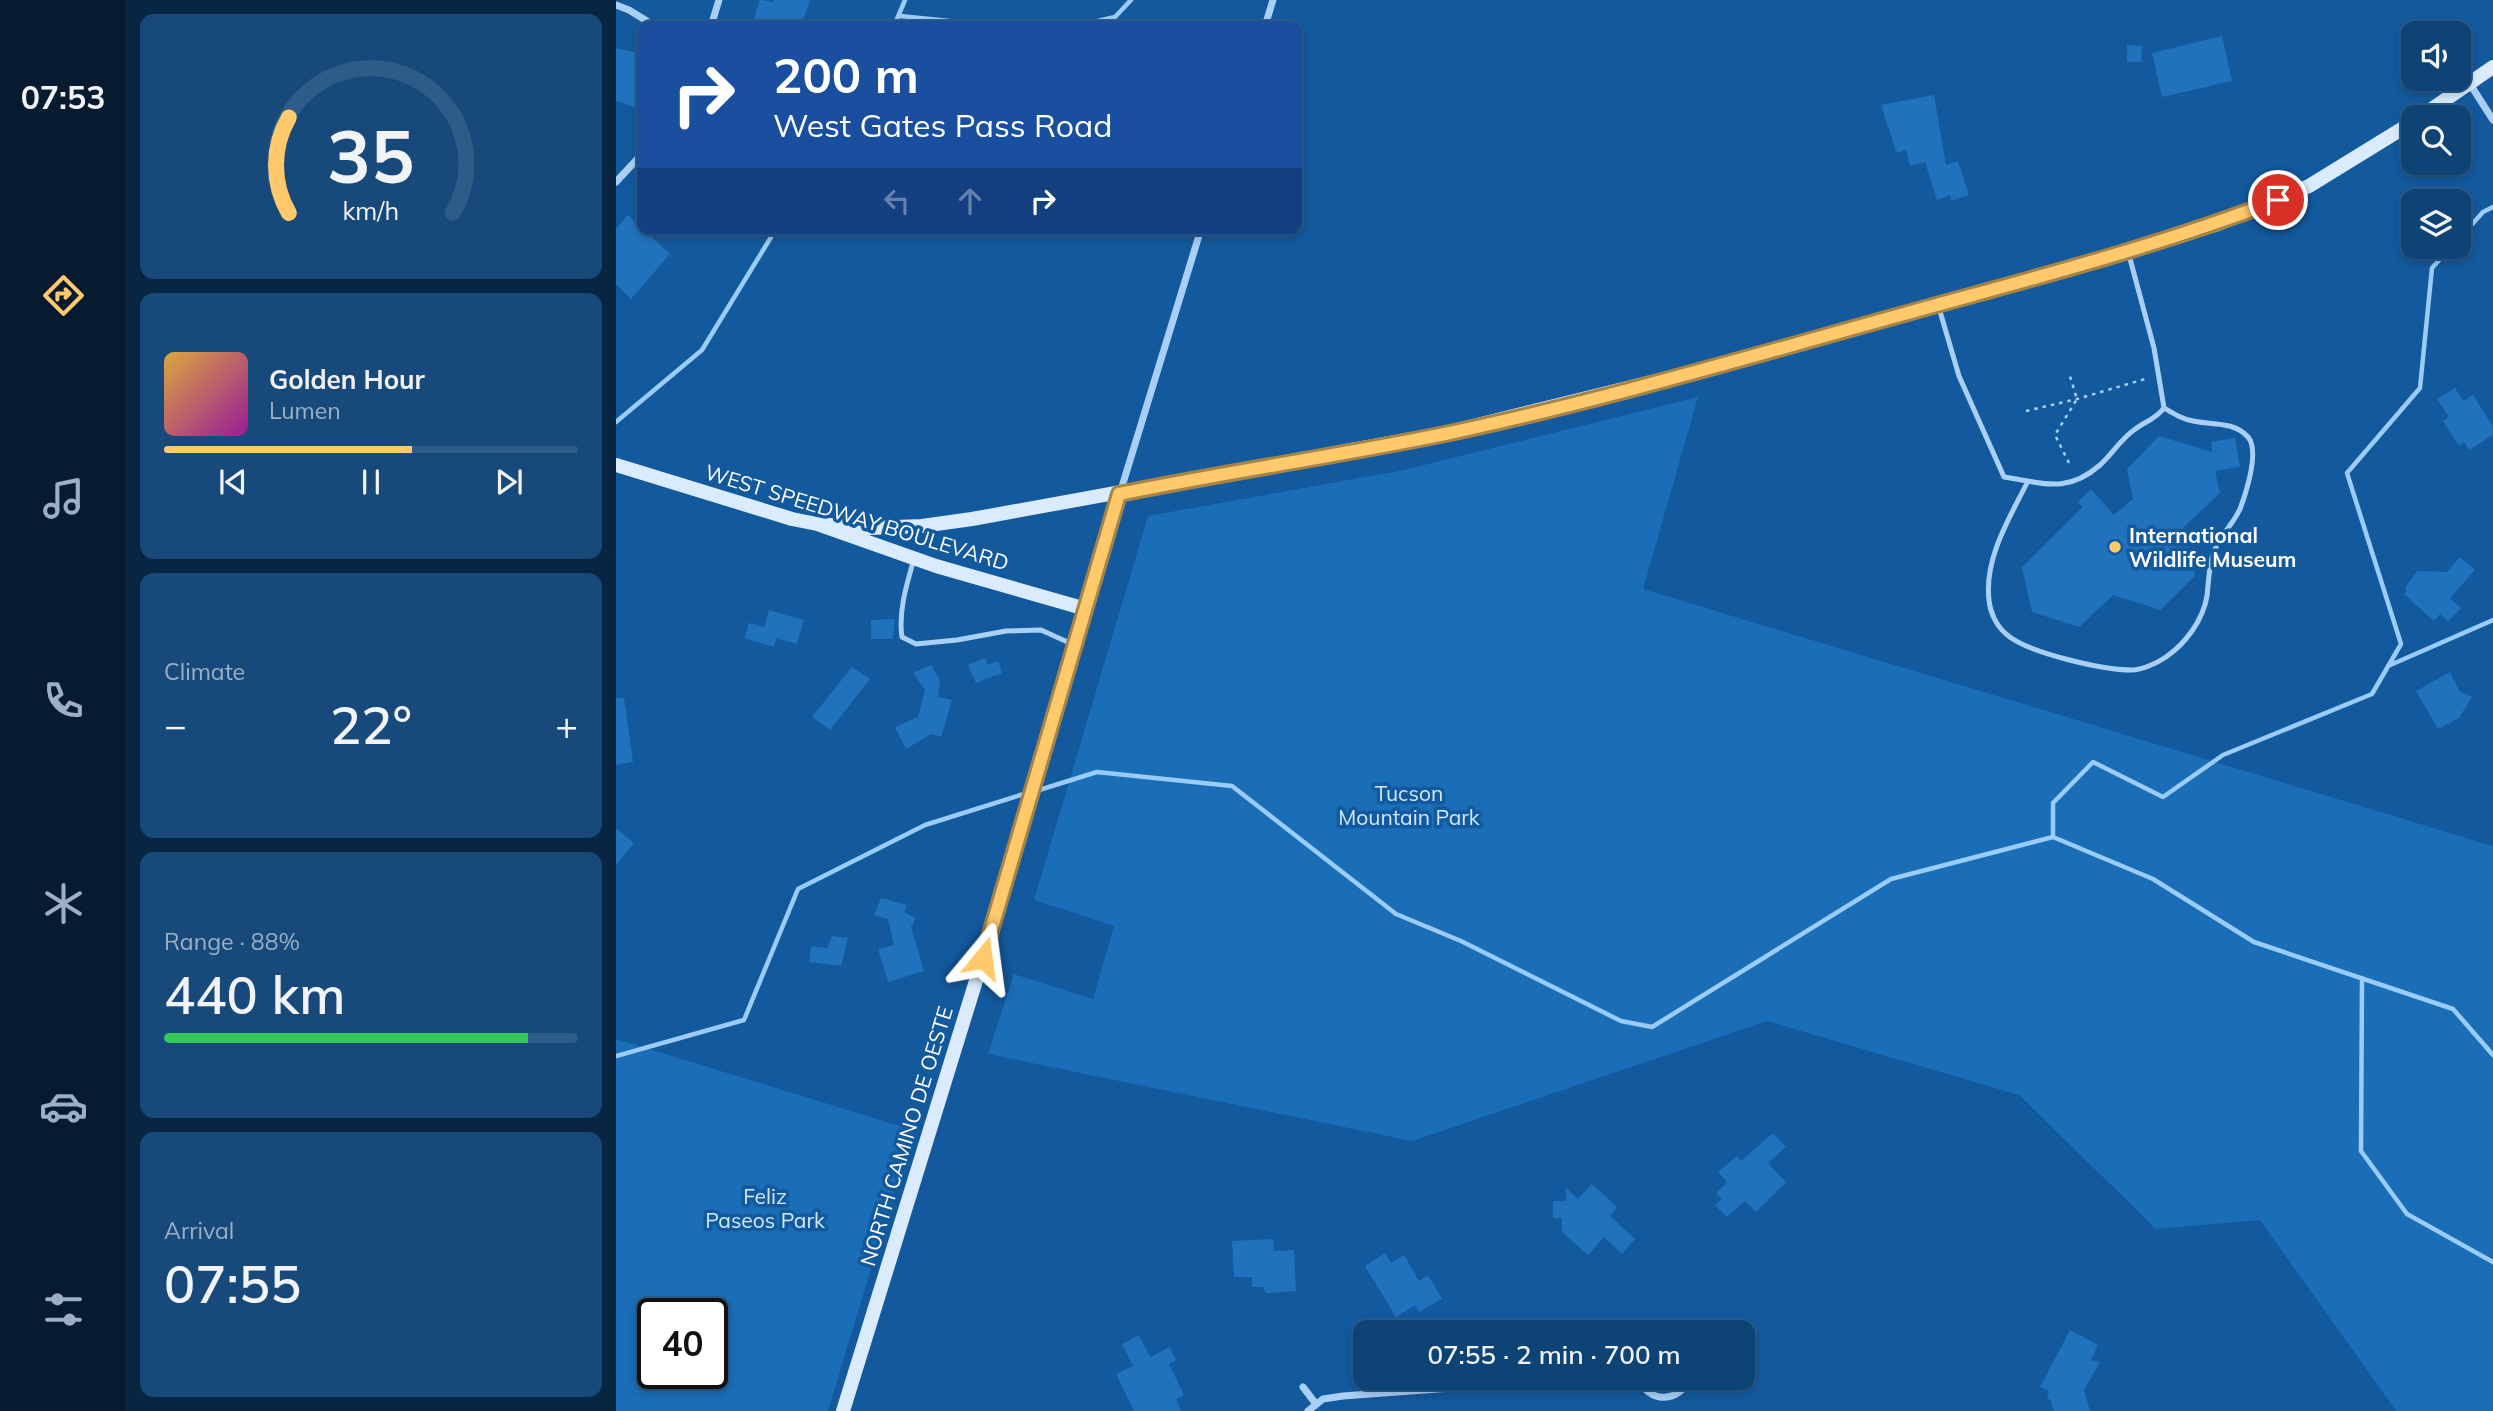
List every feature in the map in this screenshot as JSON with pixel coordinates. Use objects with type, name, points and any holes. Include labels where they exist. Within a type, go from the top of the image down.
[{"type":"main road","points":[[2471,83],[2493,67]]},
{"type":"main road","points":[[2438,105],[2459,91]]},
{"type":"main road","points":[[817,524],[870,528],[922,526],[1119,494],[1445,433],[1761,355],[2128,252],[2218,224],[2309,186],[2401,129]]},
{"type":"main road","name":"WEST SPEEDWAY BOULEVARD","points":[[616,465],[792,519],[817,524],[914,559],[1086,609]]},
{"type":"main road","name":"NORTH CAMINO DE OESTE","points":[[843,1411],[983,958],[1119,494]]},
{"type":"street","points":[[713,21],[719,0]]},
{"type":"street","points":[[1267,21],[1273,0]]},
{"type":"street","points":[[616,5],[647,21]]},
{"type":"street","points":[[2471,86],[2493,120]]},
{"type":"street","points":[[616,182],[637,159]]},
{"type":"street","name":"NORTH CAMINO DE OESTE","points":[[1119,494],[1199,235]]},
{"type":"street","points":[[1303,1387],[1316,1404]]},
{"type":"street","points":[[1308,1411],[1323,1399],[1425,1390]]},
{"type":"street","points":[[1646,1390],[1663,1398],[1683,1390]]},
{"type":"lane","points":[[1938,305],[1959,376],[2004,477],[2053,484],[2076,483],[2100,465],[2133,430],[2157,417],[2164,408],[2154,348],[2128,252]]},
{"type":"lane","points":[[2028,481],[1994,551],[1989,600],[1993,618],[2006,634],[2031,648],[2106,666],[2133,670],[2167,657],[2200,620],[2216,545],[2240,510],[2252,469],[2251,442],[2245,434],[2224,424],[2182,418],[2164,408]]},
{"type":"lane","points":[[914,559],[907,582],[902,637],[916,644],[1006,631],[1041,630],[1075,646]]},
{"type":"path","points":[[2069,373],[2077,399],[2055,435],[2069,463]]},
{"type":"path","points":[[2025,411],[2145,379]]},
{"type":"green space","name":"Tucson Mountain Park","points":[[1698,397],[1643,589],[2493,846],[2493,1411],[2396,1411],[2260,1220],[2156,1229],[2019,1095],[1767,1021],[1412,1141],[988,1054],[1014,974],[1093,999],[1114,926],[1034,900],[1148,516],[1404,470]]},
{"type":"green space","name":"Feliz Paseos Park","points":[[616,1039],[913,1130],[828,1411],[616,1411]]},
{"type":"building","points":[[760,0],[810,0],[803,21],[753,21]]},
{"type":"building","points":[[2222,36],[2232,81],[2162,97],[2152,53]]},
{"type":"building","points":[[2127,45],[2142,46],[2141,62],[2127,62]]},
{"type":"building","points":[[616,48],[637,53],[637,107],[616,101]]},
{"type":"building","points":[[1934,95],[1946,165],[1958,161],[1969,195],[1951,201],[1950,195],[1937,200],[1925,162],[1910,166],[1906,150],[1897,153],[1881,105]]},
{"type":"building","points":[[628,215],[637,223],[637,235],[650,235],[670,254],[631,299],[616,284],[616,229]]},
{"type":"building","points":[[2455,388],[2463,401],[2473,395],[2493,427],[2493,435],[2469,450],[2464,442],[2459,446],[2443,421],[2449,417],[2437,399]]},
{"type":"building","name":"International Wildlife Museum","points":[[2159,436],[2212,452],[2211,442],[2235,438],[2240,467],[2215,471],[2220,493],[2184,527],[2195,576],[2160,610],[2113,595],[2079,627],[2032,612],[2022,567],[2083,507],[2078,502],[2091,489],[2114,515],[2133,499],[2127,469]]},
{"type":"building","points":[[2460,557],[2475,570],[2450,598],[2461,608],[2448,621],[2440,614],[2434,621],[2404,594],[2407,590],[2405,588],[2417,571],[2447,572]]},
{"type":"building","points":[[769,610],[804,620],[797,644],[777,638],[774,647],[744,638],[749,623],[764,627]]},
{"type":"building","points":[[895,619],[893,639],[871,639],[871,620]]},
{"type":"building","points":[[985,658],[988,665],[998,661],[1002,673],[976,683],[968,665]]},
{"type":"building","points":[[931,665],[940,681],[938,697],[952,700],[941,737],[931,734],[906,749],[895,727],[918,717],[925,690],[913,673]]},
{"type":"building","points":[[852,667],[870,679],[830,730],[812,717]]},
{"type":"building","points":[[2450,672],[2460,692],[2472,697],[2459,718],[2438,729],[2416,691]]},
{"type":"building","points":[[616,698],[624,698],[633,762],[616,765]]},
{"type":"building","points":[[616,828],[634,843],[616,865]]},
{"type":"building","points":[[881,898],[907,905],[904,912],[916,918],[911,927],[924,971],[888,982],[878,949],[894,945],[888,919],[874,915]]},
{"type":"building","points":[[832,936],[848,938],[841,966],[809,962],[811,946],[827,948]]},
{"type":"building","points":[[1773,1133],[1786,1147],[1768,1163],[1786,1182],[1756,1212],[1745,1201],[1727,1217],[1715,1205],[1722,1199],[1716,1193],[1727,1182],[1718,1172],[1737,1156],[1741,1161]]},
{"type":"building","points":[[1592,1184],[1617,1207],[1610,1216],[1635,1239],[1622,1254],[1604,1237],[1588,1255],[1562,1232],[1562,1218],[1553,1218],[1553,1201],[1566,1201],[1566,1188],[1578,1199]]},
{"type":"building","points":[[1273,1239],[1274,1251],[1294,1250],[1296,1291],[1266,1293],[1263,1287],[1252,1287],[1252,1277],[1234,1277],[1232,1241]]},
{"type":"building","points":[[1385,1253],[1391,1263],[1404,1255],[1419,1281],[1428,1275],[1442,1299],[1419,1312],[1415,1305],[1396,1317],[1365,1266]]},
{"type":"building","points":[[2070,1330],[2098,1345],[2091,1360],[2100,1362],[2084,1390],[2090,1411],[2054,1411],[2047,1398],[2049,1391],[2040,1387]]},
{"type":"building","points":[[1139,1335],[1150,1357],[1170,1347],[1176,1360],[1169,1364],[1184,1395],[1176,1399],[1181,1411],[1134,1411],[1116,1374],[1133,1366],[1122,1344]]},
{"type":"waterway","points":[[896,21],[905,0]]},
{"type":"waterway","points":[[1098,21],[1115,17],[1131,0]]},
{"type":"waterway","points":[[900,16],[950,21]]},
{"type":"waterway","points":[[2471,226],[2483,212],[2493,207]]},
{"type":"waterway","points":[[616,422],[702,350],[772,235]]},
{"type":"waterway","points":[[2053,837],[2053,803],[2093,762],[2163,797],[2223,755],[2372,694],[2401,644],[2347,473],[2420,388],[2432,268],[2440,259]]},
{"type":"waterway","points":[[2388,666],[2493,620]]},
{"type":"waterway","points":[[1036,791],[1097,772],[1232,786],[1396,914],[1461,941],[1621,1021],[1652,1027],[1891,879],[2053,837],[2153,879],[2254,942],[2453,1009],[2493,1055]]},
{"type":"waterway","points":[[616,1056],[744,1020],[798,889],[925,825],[1027,793]]},
{"type":"waterway","points":[[2362,978],[2361,1151],[2407,1214],[2493,1262]]},
{"type":"place","name":"International Wildlife Museum","points":[[2115,547]]},
{"type":"route","points":[[983,958],[1119,494],[1445,433],[1593,398],[1761,355],[2142,248],[2218,224],[2278,200]]}]
